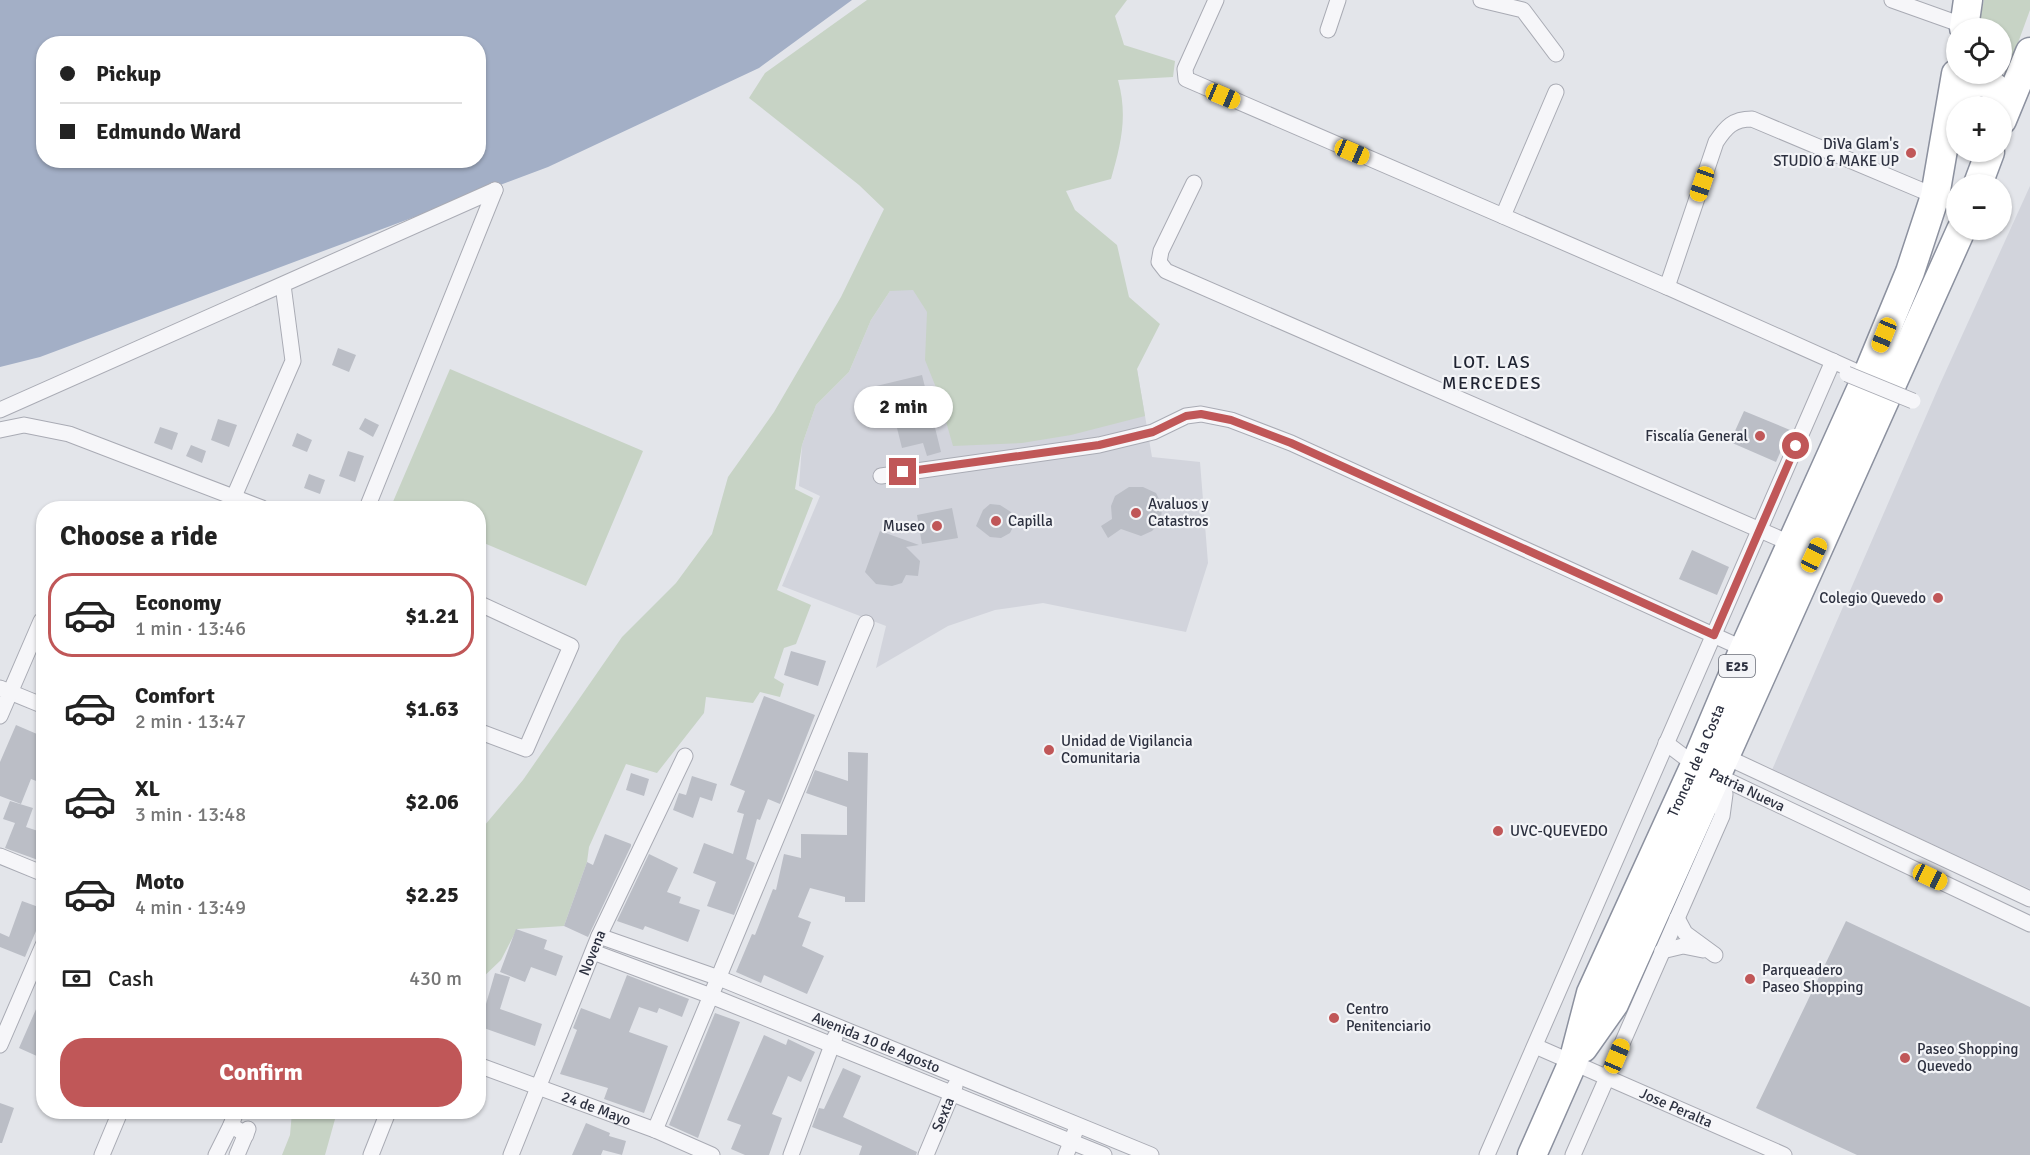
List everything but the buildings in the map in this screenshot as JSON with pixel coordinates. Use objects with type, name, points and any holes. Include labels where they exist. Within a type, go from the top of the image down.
[{"type":"highway","points":[[2012,98],[2027,65]]},
{"type":"highway","points":[[1961,96],[1965,89],[1977,81],[1994,86],[2000,96]]},
{"type":"highway","name":"E25","points":[[1935,196],[1946,131]]},
{"type":"highway","name":"Troncal de la Costa","points":[[1710,761],[1744,649],[1792,544],[1857,375],[1910,272],[1935,196]]},
{"type":"highway","name":"Troncal de la Costa","points":[[1532,1155],[1573,1062],[1591,993],[1710,761],[1956,240]]},
{"type":"street","points":[[1216,0],[1185,69],[1185,79],[1667,287],[1833,361],[1913,401]]},
{"type":"street","points":[[1328,30],[1338,0]]},
{"type":"street","points":[[1481,0],[1523,10],[1556,54]]},
{"type":"street","points":[[1892,0],[1966,18]]},
{"type":"street","points":[[1503,216],[1556,92]]},
{"type":"street","points":[[1667,287],[1716,142],[1726,126],[1739,119],[1752,119],[1935,196]]},
{"type":"street","points":[[1194,183],[1161,251],[1159,262],[1166,271],[1792,544]]},
{"type":"street","points":[[0,410],[495,190],[370,501]]},
{"type":"street","points":[[232,501],[293,361],[283,285]]},
{"type":"street","points":[[1487,1155],[1833,361]]},
{"type":"street","points":[[881,476],[1099,445],[1153,432],[1186,416],[1201,414],[1231,420],[1291,443],[1744,649]]},
{"type":"street","points":[[0,430],[24,425],[69,434],[226,501]]},
{"type":"street","points":[[486,607],[571,646],[526,749],[486,734]]},
{"type":"street","points":[[655,1130],[866,624]]},
{"type":"street","points":[[0,716],[5,690],[36,631]]},
{"type":"street","points":[[5,690],[36,703]]},
{"type":"street","name":"Patria Nueva","points":[[1666,743],[2030,898]]},
{"type":"street","name":"Novena","points":[[511,1155],[599,936],[685,756]]},
{"type":"street","points":[[1573,1155],[1722,816],[1725,794],[1710,761]]},
{"type":"street","name":"Patria Nueva","points":[[1710,761],[2030,924]]},
{"type":"street","points":[[0,856],[36,871]]},
{"type":"street","points":[[1662,951],[1683,946],[1715,955],[1685,933],[1677,918]]},
{"type":"street","name":"Avenida 10 de Agosto","points":[[599,936],[719,978],[1150,1155]]},
{"type":"street","name":"Avenida 10 de Agosto","points":[[593,952],[711,996],[952,1095],[1069,1148],[1104,1155]]},
{"type":"street","points":[[0,1045],[36,962]]},
{"type":"street","points":[[791,1155],[838,1028]]},
{"type":"street","name":"Jose Peralta","points":[[1535,1046],[1784,1155]]},
{"type":"street","name":"24 de Mayo","points":[[486,1068],[655,1130],[712,1155]]},
{"type":"street","name":"Sexta","points":[[926,1155],[959,1076]]},
{"type":"street","points":[[102,1155],[117,1119]]},
{"type":"street","points":[[216,1155],[234,1119]]},
{"type":"street","points":[[235,1119],[247,1132],[237,1155]]},
{"type":"street","points":[[371,1155],[385,1119]]},
{"type":"street","points":[[1069,1148],[1077,1126]]},
{"type":"shaded area","name":"Colegio Quevedo","points":[[2030,186],[2030,889],[1772,770],[1940,384],[2005,240],[2012,240],[2012,226]]},
{"type":"shaded area","points":[[924,276],[1137,369],[1152,457],[1200,462],[1208,563],[1186,632],[1043,603],[995,610],[948,626],[876,668],[886,626],[782,586],[820,496],[799,486],[802,445],[816,405],[849,372],[871,320],[890,291]]},
{"type":"green space","points":[[867,0],[1127,0],[1115,16],[1124,45],[1175,61],[1173,77],[1118,80],[1123,118],[1118,154],[1111,179],[1066,191],[1075,210],[1117,245],[1129,297],[1160,324],[1137,369],[1145,416],[1071,435],[1022,443],[953,446],[937,390],[925,360],[927,312],[913,290],[890,291],[871,320],[849,372],[816,405],[802,445],[795,489],[813,498],[777,590],[811,605],[796,644],[784,648],[774,678],[784,684],[780,697],[760,692],[753,703],[706,697],[704,713],[657,773],[626,764],[589,847],[587,862],[564,926],[517,929],[501,960],[486,974],[486,824],[523,780],[622,637],[676,583],[712,534],[728,477],[774,412],[841,297],[884,209],[859,185],[749,98],[765,73]]},
{"type":"green space","points":[[1984,0],[2030,0],[2030,10],[2012,59],[2012,18],[1980,18]]},
{"type":"green space","points":[[450,369],[643,451],[586,586],[486,544],[486,501],[393,501]]},
{"type":"green space","points":[[291,1119],[335,1119],[325,1155],[282,1155],[290,1135]]},
{"type":"water","points":[[0,0],[852,0],[759,68],[548,167],[40,357],[0,367]]},
{"type":"place","name":"DiVa Glam's STUDIO & MAKE UP","points":[[1911,153]]},
{"type":"place","name":"Fiscalía General","points":[[1760,436]]},
{"type":"place","name":"Avaluos y Catastros","points":[[1136,513]]},
{"type":"place","name":"Capilla","points":[[996,521]]},
{"type":"place","name":"Museo","points":[[937,526]]},
{"type":"place","name":"Colegio Quevedo","points":[[1938,598]]},
{"type":"place","name":"Unidad de Vigilancia Comunitaria","points":[[1049,750]]},
{"type":"place","name":"UVC-QUEVEDO","points":[[1498,831]]},
{"type":"place","name":"Parqueadero Paseo Shopping","points":[[1750,979]]},
{"type":"place","name":"Centro Penitenciario","points":[[1334,1018]]},
{"type":"place","name":"Paseo Shopping Quevedo","points":[[1905,1058]]},
{"type":"district","name":"LOT. LAS MERCEDES","points":[[1492,372]]},
{"type":"route","points":[[903,472],[1099,445],[1153,432],[1186,416],[1201,414],[1231,420],[1291,443],[1714,635],[1796,446]]}]
